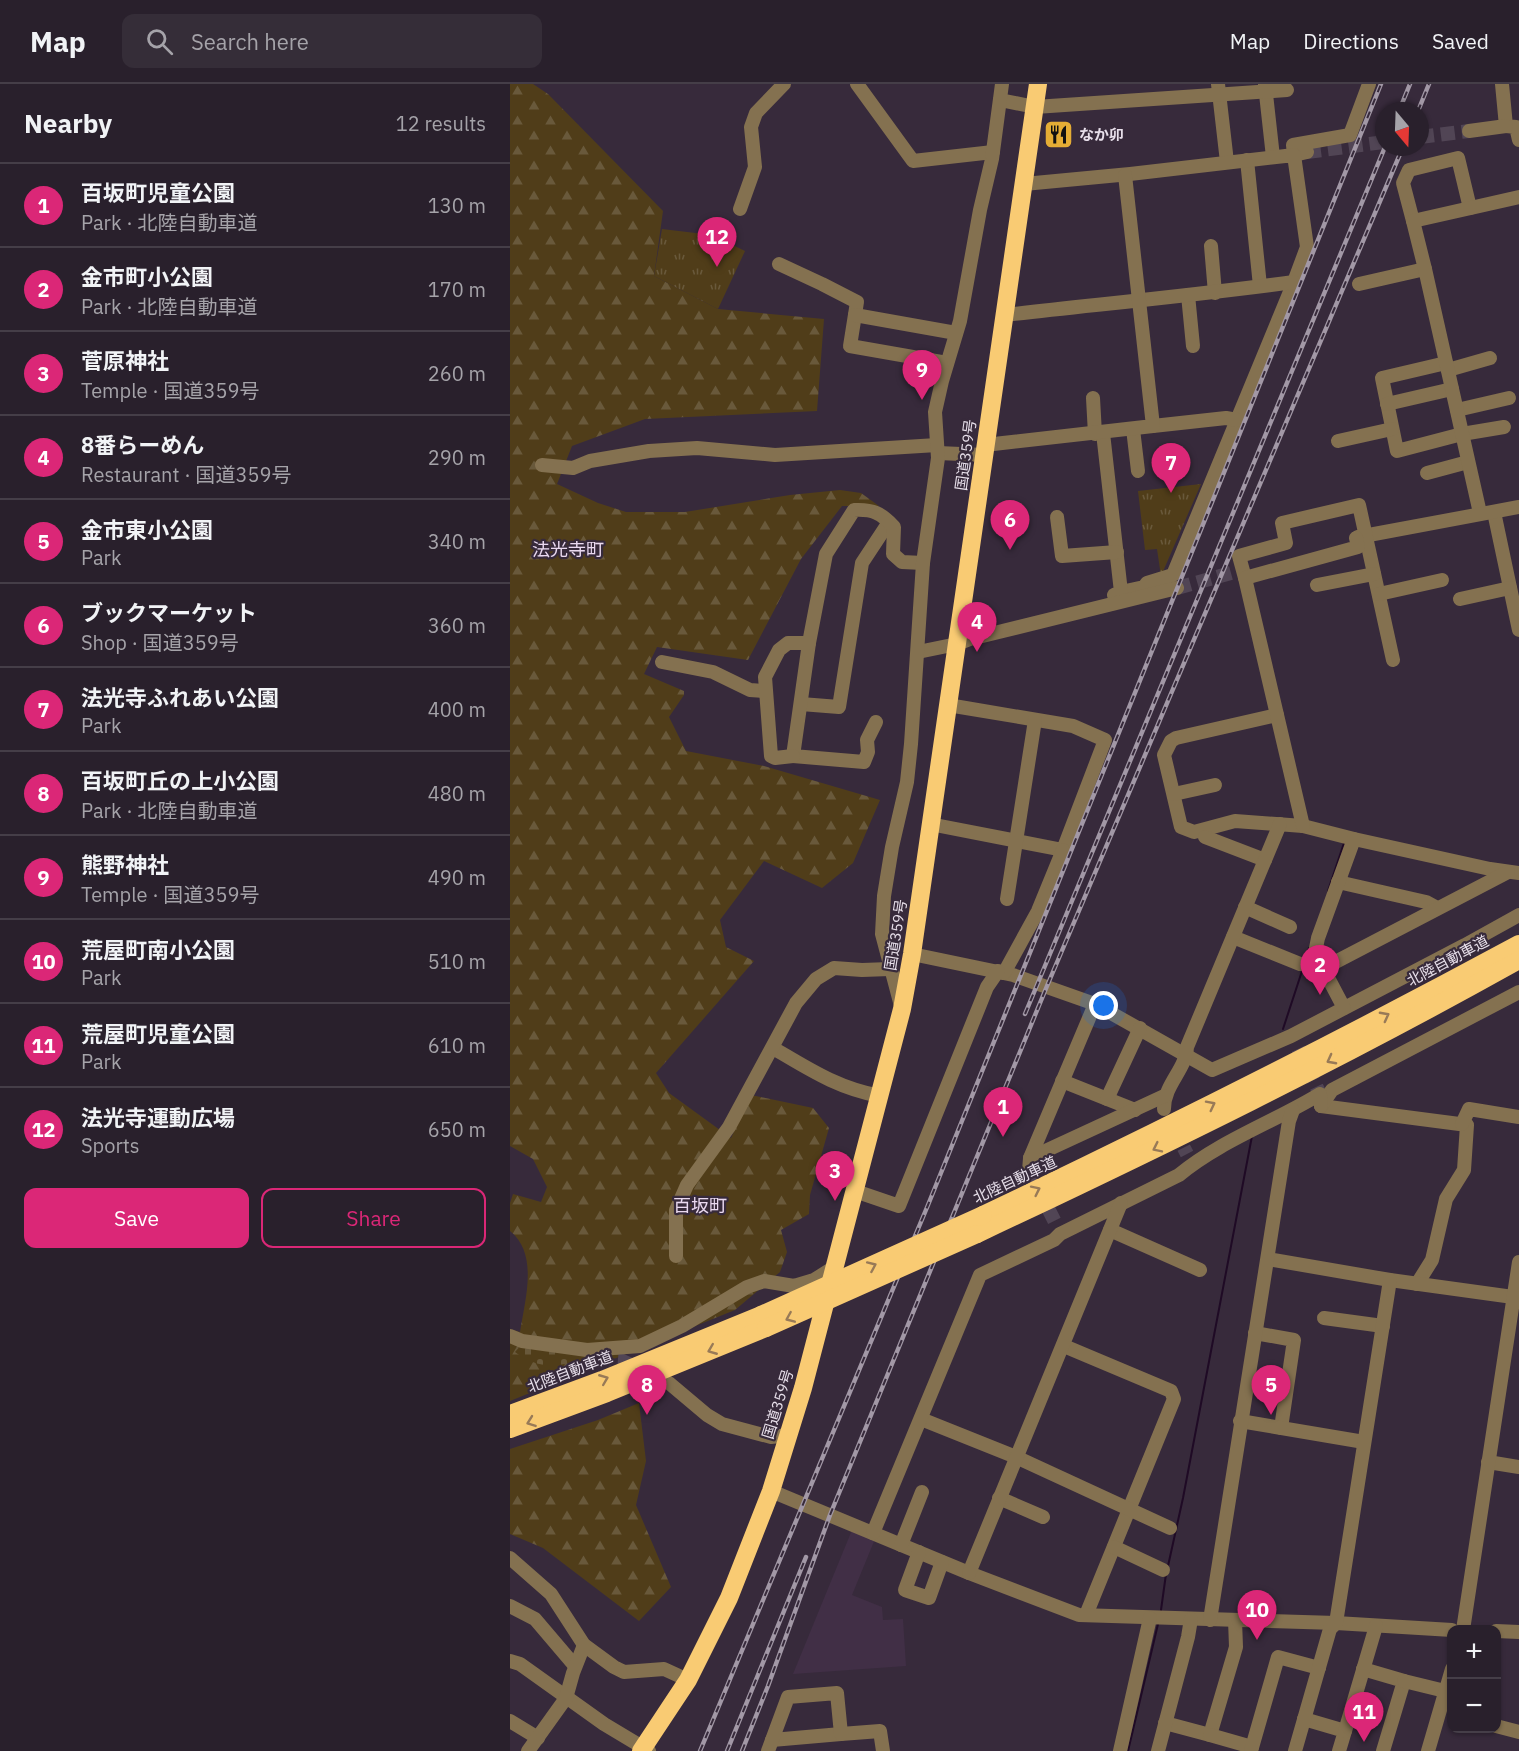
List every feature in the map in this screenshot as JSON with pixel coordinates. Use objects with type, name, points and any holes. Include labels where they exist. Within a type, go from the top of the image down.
[{"type":"highway","name":"国道359号","points":[[645,1749],[688,1680],[729,1598],[771,1491],[803,1388],[902,1008],[912,954],[1038,84]]},
{"type":"highway","name":"北陸自動車道","points":[[510,1429],[607,1393],[764,1322],[1193,1114],[1519,944]]},
{"type":"highway","name":"北陸自動車道","points":[[510,1414],[764,1322],[977,1234],[1199,1127],[1519,962]]},
{"type":"street","points":[[740,209],[755,167],[751,127],[756,113],[784,84]]},
{"type":"street","points":[[857,84],[913,161],[993,152]]},
{"type":"street","points":[[902,1008],[882,934],[884,896],[911,744],[923,562],[937,449],[935,412],[956,333],[993,152],[1002,84]]},
{"type":"street","points":[[1055,619],[1063,609],[1144,587],[1147,583],[1173,576],[1307,247],[1301,153],[1293,146],[1350,135],[1369,84]]},
{"type":"street","points":[[1469,131],[1515,130],[1502,84]]},
{"type":"street","points":[[1265,88],[1274,157]]},
{"type":"street","points":[[1000,100],[1035,107],[1219,89],[1287,90]]},
{"type":"street","points":[[1219,89],[1227,162]]},
{"type":"street","points":[[1024,184],[1125,175],[1301,153]]},
{"type":"street","points":[[1470,208],[1458,158],[1409,170],[1403,183],[1425,269],[1480,513]]},
{"type":"street","points":[[1247,160],[1260,286]]},
{"type":"street","points":[[1125,175],[1153,426]]},
{"type":"street","points":[[1413,220],[1519,197]]},
{"type":"street","points":[[1211,246],[1215,293]]},
{"type":"street","points":[[779,264],[857,302],[850,346],[947,363]]},
{"type":"street","points":[[1359,284],[1425,269]]},
{"type":"street","points":[[1005,315],[1138,299],[1215,293],[1294,282]]},
{"type":"street","points":[[1188,295],[1193,346]]},
{"type":"street","points":[[855,315],[956,333]]},
{"type":"street","points":[[1490,358],[1382,378],[1392,429],[1397,451],[1462,434],[1504,427]]},
{"type":"street","points":[[1387,404],[1452,389]]},
{"type":"street","points":[[1093,398],[1122,592]]},
{"type":"street","points":[[1457,410],[1515,399]]},
{"type":"street","points":[[542,465],[573,468],[590,461],[650,451],[697,447],[776,454],[937,449],[985,450],[1153,426],[1226,418],[1237,420]]},
{"type":"street","points":[[1133,429],[1138,471]]},
{"type":"street","points":[[1338,441],[1392,429]]},
{"type":"street","points":[[1427,473],[1468,462]]},
{"type":"street","points":[[1303,826],[1247,573],[1239,556],[1286,543],[1282,523],[1359,505],[1361,537],[1374,574],[1393,660]]},
{"type":"street","points":[[1247,573],[1361,537],[1519,507]]},
{"type":"street","points":[[793,756],[809,643],[826,554],[854,510],[870,509],[894,527],[893,554],[902,562],[923,562]]},
{"type":"street","points":[[1494,512],[1519,630]]},
{"type":"street","points":[[1057,517],[1062,556],[1117,552]]},
{"type":"street","points":[[801,704],[839,707],[862,563],[889,522]]},
{"type":"street","points":[[1317,585],[1374,574]]},
{"type":"street","points":[[1379,594],[1442,580]]},
{"type":"street","points":[[918,652],[1178,588]]},
{"type":"street","points":[[1460,599],[1510,588]]},
{"type":"street","points":[[809,643],[788,643],[778,650],[765,677],[771,756],[864,762],[868,752],[867,740],[876,722]]},
{"type":"street","points":[[662,662],[713,672],[750,690],[765,691]]},
{"type":"street","points":[[855,1191],[898,1206],[987,987],[1001,972],[1038,911],[1105,740],[1073,726],[948,705]]},
{"type":"street","points":[[1277,715],[1171,741],[1164,754],[1181,827],[1194,832],[1234,821],[1303,826],[1354,839],[1514,872]]},
{"type":"street","points":[[1007,899],[1035,720]]},
{"type":"street","points":[[1174,794],[1215,784]]},
{"type":"street","points":[[930,824],[1063,850]]},
{"type":"street","points":[[1095,1004],[1029,1165],[1135,1110],[1164,1103],[1187,1055],[1187,1047],[1280,824]]},
{"type":"street","points":[[1205,837],[1265,860]]},
{"type":"street","points":[[1344,1008],[1315,954],[1318,939],[1354,839]]},
{"type":"street","points":[[1322,969],[1437,908],[1514,872]]},
{"type":"street","points":[[1338,882],[1426,902],[1437,908]]},
{"type":"street","points":[[1245,908],[1290,927]]},
{"type":"street","points":[[912,954],[1001,972],[1095,1004],[1212,1070],[1294,1043],[1344,1008],[1519,915]]},
{"type":"street","points":[[1233,937],[1300,964]]},
{"type":"street","points":[[676,1256],[676,1210],[687,1185],[729,1127],[796,1003],[816,979],[834,968],[890,969]]},
{"type":"street","points":[[1321,1107],[1332,1090],[1519,992]]},
{"type":"street","points":[[1107,1099],[1140,1028]]},
{"type":"street","points":[[772,1048],[835,1083],[856,1092],[880,1096]]},
{"type":"street","points":[[1062,1081],[1135,1110]]},
{"type":"street","points":[[873,1533],[980,1275],[1054,1240],[1059,1230],[1179,1175],[1189,1160],[1293,1110],[1320,1094],[1321,1107]]},
{"type":"street","points":[[1321,1107],[1467,1125],[1464,1170],[1446,1199],[1432,1260],[1417,1284]]},
{"type":"street","points":[[1462,1124],[1468,1109],[1519,1117]]},
{"type":"street","points":[[1210,1620],[1240,1421],[1289,1121],[1293,1110]]},
{"type":"street","points":[[969,1573],[1121,1203]]},
{"type":"street","points":[[1110,1230],[1200,1269]]},
{"type":"street","points":[[1268,1259],[1417,1284],[1516,1294]]},
{"type":"street","points":[[1464,1625],[1516,1294],[1519,1262]]},
{"type":"street","points":[[510,1336],[522,1341],[592,1354],[640,1347],[747,1287],[764,1281],[794,1286],[814,1280],[833,1268]]},
{"type":"street","points":[[1294,1751],[1330,1629],[1336,1623],[1390,1280]]},
{"type":"street","points":[[1324,1317],[1383,1326]]},
{"type":"street","points":[[1255,1333],[1294,1340],[1281,1428]]},
{"type":"street","points":[[1064,1346],[1171,1391],[1174,1399],[1086,1615]]},
{"type":"street","points":[[669,1383],[707,1415],[722,1424],[771,1437],[788,1436]]},
{"type":"street","points":[[921,1419],[1016,1457],[1170,1528]]},
{"type":"street","points":[[1240,1421],[1364,1442]]},
{"type":"street","points":[[1488,1462],[1519,1467]]},
{"type":"street","points":[[771,1491],[969,1573],[1080,1615],[1336,1623],[1447,1630]]},
{"type":"street","points":[[901,1545],[922,1492]]},
{"type":"street","points":[[999,1498],[1044,1517]]},
{"type":"street","points":[[1113,1547],[1164,1570]]},
{"type":"street","points":[[919,1552],[905,1590],[929,1598],[942,1562]]},
{"type":"street","points":[[510,1558],[551,1594],[584,1645],[614,1667],[624,1672],[664,1669],[688,1680]]},
{"type":"street","points":[[510,1606],[535,1619],[576,1666]]},
{"type":"street","points":[[1120,1751],[1150,1618]]},
{"type":"street","points":[[1158,1751],[1191,1619]]},
{"type":"street","points":[[1210,1735],[1236,1647],[1235,1620]]},
{"type":"street","points":[[1339,1751],[1376,1626]]},
{"type":"street","points":[[1501,1631],[1519,1632]]},
{"type":"street","points":[[528,1751],[566,1698],[584,1645]]},
{"type":"street","points":[[1166,1723],[1251,1749],[1278,1657],[1319,1668]]},
{"type":"street","points":[[510,1660],[520,1664],[604,1724],[645,1749]]},
{"type":"street","points":[[1363,1669],[1445,1691]]},
{"type":"street","points":[[1428,1751],[1446,1712],[1445,1691],[1449,1679]]},
{"type":"street","points":[[1383,1751],[1404,1681]]},
{"type":"street","points":[[841,1734],[837,1693],[788,1697],[770,1745],[841,1734],[880,1731],[883,1751]]},
{"type":"street","points":[[1304,1719],[1345,1731]]},
{"type":"street","points":[[510,1720],[538,1738]]},
{"type":"street","points":[[1501,1727],[1519,1732]]},
{"type":"shaded area","points":[[852,1530],[875,1539],[852,1595],[882,1607],[883,1620],[903,1619],[906,1666],[793,1674]]},
{"type":"green space","points":[[510,84],[533,84],[548,94],[663,211],[654,276],[718,309],[824,319],[817,411],[645,419],[572,446],[557,484],[598,503],[626,512],[685,512],[790,495],[840,490],[861,493],[879,506],[842,506],[801,559],[748,660],[657,647],[644,674],[684,691],[684,695],[669,717],[686,751],[764,766],[880,800],[853,863],[822,888],[764,861],[720,920],[726,947],[754,961],[656,1073],[669,1093],[731,1138],[751,1095],[813,1108],[829,1128],[810,1195],[809,1214],[781,1230],[787,1252],[780,1272],[735,1310],[510,1401],[510,1329],[520,1332],[528,1278],[524,1252],[519,1241],[510,1231],[510,1203],[513,1194],[541,1202],[547,1187],[533,1159],[510,1146]]},
{"type":"green space","points":[[662,229],[712,235],[745,251],[718,309],[654,276]]},
{"type":"green space","points":[[1201,484],[1161,576],[1157,549],[1145,550],[1138,491]]},
{"type":"green space","points":[[523,1343],[584,1348],[582,1360],[554,1365],[534,1363],[515,1352]]},
{"type":"green space","points":[[639,1403],[646,1461],[636,1505],[671,1587],[639,1621],[543,1548],[510,1534],[510,1449],[598,1420]]},
{"type":"waterway","points":[[1328,891],[1344,843]]},
{"type":"waterway","points":[[1305,962],[1309,948]]},
{"type":"waterway","points":[[1283,1029],[1303,968]]},
{"type":"waterway","points":[[1168,1566],[1252,1136]]},
{"type":"waterway","points":[[1161,1610],[1166,1574]]},
{"type":"waterway","points":[[1128,1751],[1158,1624]]},
{"type":"tunnel","points":[[1429,136],[1469,131]]},
{"type":"tunnel","points":[[1307,152],[1375,143]]},
{"type":"tunnel","points":[[1177,588],[1249,568]]},
{"type":"tunnel","points":[[1298,1049],[1320,1094]]},
{"type":"tunnel","points":[[1174,1129],[1187,1154]]},
{"type":"tunnel","points":[[1029,1171],[1057,1226]]},
{"type":"tunnel","points":[[597,1358],[620,1360],[640,1369]]},
{"type":"railway","points":[[700,1751],[928,1205],[1381,84]]},
{"type":"railway","points":[[1403,102],[1410,84]]},
{"type":"railway","points":[[1422,102],[1429,84]]},
{"type":"railway","points":[[1025,1014],[1381,156]]},
{"type":"railway","points":[[742,1751],[830,1515],[1047,986],[1399,156]]},
{"type":"railway","points":[[727,1751],[806,1557]]},
{"type":"place","name":"なか卯","points":[[1058,135]]},
{"type":"place","name":"法光寺運動広場","points":[[717,267]]},
{"type":"place","name":"熊野神社","points":[[922,400]]},
{"type":"place","name":"法光寺ふれあい公園","points":[[1171,493]]},
{"type":"place","name":"ブックマーケット","points":[[1010,550]]},
{"type":"place","name":"8番らーめん","points":[[977,652]]},
{"type":"place","name":"金市町小公園","points":[[1320,995]]},
{"type":"place","name":"百坂町児童公園","points":[[1003,1137]]},
{"type":"place","name":"菅原神社","points":[[835,1201]]},
{"type":"place","name":"百坂町丘の上小公園","points":[[647,1415]]},
{"type":"place","name":"金市東小公園","points":[[1271,1415]]},
{"type":"place","name":"荒屋町南小公園","points":[[1257,1640]]},
{"type":"place","name":"荒屋町児童公園","points":[[1364,1742]]},
{"type":"district","name":"法光寺町","points":[[568,550]]},
{"type":"district","name":"百坂町","points":[[700,1206]]}]
